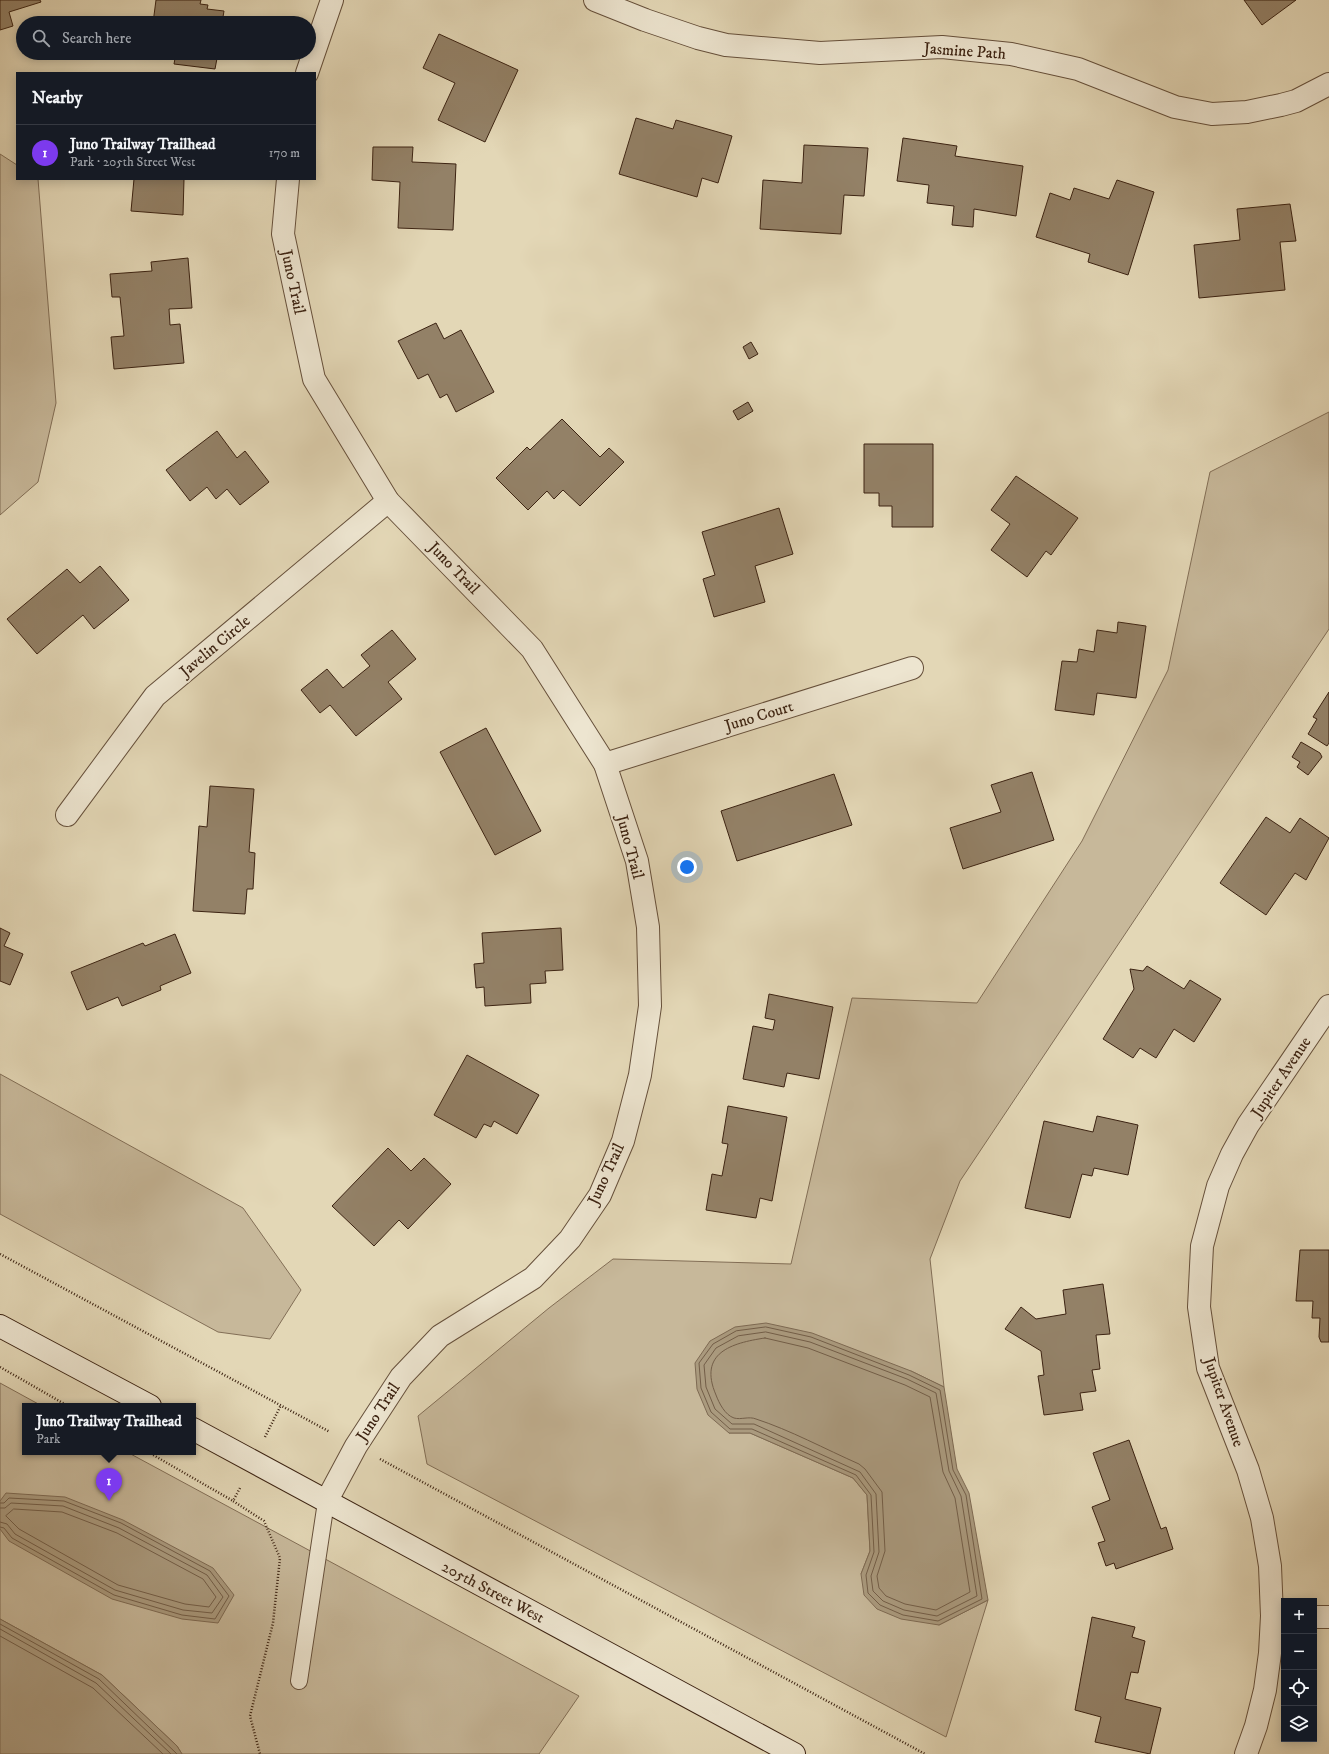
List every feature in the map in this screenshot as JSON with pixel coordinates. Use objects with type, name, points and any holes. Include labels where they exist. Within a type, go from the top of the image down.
[{"type":"street","points":[[316,47],[332,0]]},
{"type":"street","name":"Jasmine Path","points":[[595,0],[645,20],[698,38],[726,45],[820,53],[942,47],[1011,54],[1078,69],[1175,107],[1212,114],[1247,112],[1281,105],[1303,98],[1329,84]]},
{"type":"street","points":[[307,72],[311,60]]},
{"type":"street","name":"Juno Trail","points":[[288,180],[283,234],[314,379],[388,501],[532,650],[605,764],[637,861],[648,928],[650,1006],[640,1075],[623,1141],[600,1195],[570,1239],[533,1278],[440,1336],[401,1376],[356,1446],[326,1502]]},
{"type":"street","name":"Javelin Circle","points":[[67,815],[156,696],[388,501]]},
{"type":"street","name":"Juno Court","points":[[605,764],[912,668]]},
{"type":"street","name":"Jupiter Avenue","points":[[1246,1754],[1256,1726],[1265,1690],[1278,1616],[1262,1518],[1248,1470],[1208,1368],[1199,1307],[1202,1246],[1218,1186],[1232,1154],[1248,1125],[1329,1006]]},
{"type":"street","points":[[0,1326],[144,1403]]},
{"type":"street","name":"205th Street West","points":[[196,1431],[794,1754]]},
{"type":"street","points":[[1317,1617],[1329,1617]]},
{"type":"lane","points":[[299,1680],[326,1502]]},
{"type":"path","points":[[0,1254],[925,1754]]},
{"type":"path","points":[[0,1367],[63,1403]]},
{"type":"path","points":[[233,1501],[281,1405]]},
{"type":"path","points":[[153,1455],[233,1501],[264,1521],[280,1558],[273,1623],[250,1716],[260,1754]]},
{"type":"shaded area","points":[[0,154],[16,164],[16,180],[38,180],[56,403],[38,482],[0,515]]},
{"type":"shaded area","points":[[1329,412],[1329,629],[960,1181],[930,1259],[944,1387],[911,1371],[729,1433],[750,1433],[853,1478],[867,1495],[870,1551],[861,1574],[939,1625],[988,1600],[946,1737],[427,1464],[418,1416],[549,1308],[613,1259],[791,1264],[852,998],[977,1003],[1082,841],[1168,670],[1210,472]]},
{"type":"shaded area","points":[[0,1074],[243,1208],[301,1290],[270,1339],[218,1332],[0,1214]]},
{"type":"shaded area","points":[[0,1383],[37,1403],[22,1403],[22,1455],[133,1455],[579,1696],[539,1754],[182,1754],[177,1746],[102,1675],[0,1619]]},
{"type":"water","points":[[766,1323],[812,1333],[911,1371],[944,1387],[957,1469],[969,1493],[988,1600],[939,1625],[901,1619],[877,1609],[864,1595],[861,1574],[870,1551],[867,1495],[853,1478],[750,1433],[729,1433],[708,1415],[697,1389],[695,1363],[710,1341],[735,1327]]},
{"type":"water","points":[[6,1493],[65,1497],[123,1520],[213,1568],[234,1595],[218,1623],[182,1619],[112,1599],[9,1541],[0,1529],[0,1501]]},
{"type":"water","points":[[0,1619],[102,1675],[177,1746],[182,1754],[0,1754]]},
{"type":"building","points":[[0,0],[40,0],[41,2],[9,12],[13,26],[0,30]]},
{"type":"building","points":[[156,0],[201,0],[200,4],[208,5],[207,9],[224,11],[223,16],[154,16]]},
{"type":"building","points":[[1244,0],[1296,0],[1262,25]]},
{"type":"building","points":[[439,34],[518,70],[485,142],[438,120],[455,83],[423,68]]},
{"type":"building","points":[[175,60],[217,60],[215,69],[174,64]]},
{"type":"building","points":[[636,118],[673,129],[676,120],[732,136],[718,183],[702,178],[697,197],[619,174]]},
{"type":"building","points":[[903,138],[957,146],[955,156],[1023,166],[1016,216],[974,209],[973,227],[952,225],[954,206],[927,203],[929,185],[897,181]]},
{"type":"building","points":[[804,145],[868,148],[864,196],[844,195],[841,234],[760,229],[763,180],[802,183]]},
{"type":"building","points":[[373,147],[413,147],[412,162],[456,164],[453,230],[398,228],[400,182],[372,180]]},
{"type":"building","points":[[134,180],[184,180],[183,215],[131,211]]},
{"type":"building","points":[[1117,180],[1154,192],[1128,275],[1088,262],[1090,254],[1036,237],[1050,193],[1070,200],[1074,188],[1109,199]]},
{"type":"building","points":[[1290,204],[1296,241],[1280,242],[1285,290],[1199,298],[1194,245],[1240,240],[1237,209]]},
{"type":"building","points":[[188,258],[192,308],[169,309],[170,325],[180,324],[184,363],[114,369],[111,337],[124,336],[120,297],[112,297],[110,274],[152,271],[151,262]]},
{"type":"building","points":[[436,323],[444,339],[461,330],[494,392],[456,412],[447,394],[440,398],[428,374],[418,379],[398,341]]},
{"type":"building","points":[[751,342],[758,354],[749,359],[743,347]]},
{"type":"building","points":[[748,402],[753,411],[738,420],[733,411]]},
{"type":"building","points":[[562,419],[600,457],[609,448],[624,462],[580,506],[563,490],[554,499],[547,491],[528,510],[496,478],[527,447],[530,450]]},
{"type":"building","points":[[217,431],[237,458],[245,451],[269,482],[240,505],[227,489],[216,499],[207,487],[190,501],[166,470]]},
{"type":"building","points":[[864,444],[933,444],[933,527],[892,527],[892,506],[879,506],[879,493],[864,493]]},
{"type":"building","points":[[1016,476],[1078,518],[1051,555],[1046,551],[1027,577],[991,550],[1010,524],[991,510]]},
{"type":"building","points":[[779,508],[793,554],[755,566],[765,602],[714,617],[703,579],[715,575],[702,532]]},
{"type":"building","points":[[100,566],[129,600],[94,629],[83,615],[37,654],[7,619],[67,569],[80,583]]},
{"type":"building","points":[[1118,622],[1146,626],[1136,698],[1097,693],[1094,715],[1055,710],[1062,661],[1077,662],[1079,649],[1094,652],[1097,630],[1117,633]]},
{"type":"building","points":[[392,630],[416,659],[388,682],[402,699],[356,736],[330,705],[320,713],[301,690],[327,669],[343,688],[370,666],[361,655]]},
{"type":"building","points":[[1329,692],[1329,743],[1327,746],[1308,734],[1317,719],[1313,717]]},
{"type":"building","points":[[486,728],[541,831],[495,855],[440,752]]},
{"type":"building","points":[[1301,742],[1320,753],[1322,757],[1308,775],[1297,767],[1300,762],[1292,757]]},
{"type":"building","points":[[1032,772],[1054,840],[963,869],[950,828],[1001,812],[991,785]]},
{"type":"building","points":[[834,774],[852,825],[737,861],[721,811]]},
{"type":"building","points":[[210,786],[254,789],[249,852],[255,853],[253,889],[247,889],[245,914],[193,911],[199,826],[207,827]]},
{"type":"building","points":[[1266,817],[1290,833],[1300,818],[1329,838],[1306,880],[1295,873],[1266,915],[1220,883]]},
{"type":"building","points":[[0,928],[10,933],[4,946],[23,954],[10,985],[0,981]]},
{"type":"building","points":[[561,928],[563,970],[545,971],[546,983],[530,984],[531,1003],[485,1006],[484,987],[476,988],[474,964],[484,963],[482,933]]},
{"type":"building","points":[[175,934],[191,973],[160,986],[161,990],[122,1006],[118,997],[87,1010],[71,972],[143,943],[145,946]]},
{"type":"building","points":[[1147,966],[1184,989],[1190,980],[1221,999],[1194,1042],[1174,1029],[1156,1058],[1140,1048],[1133,1058],[1103,1039],[1134,989],[1130,969],[1143,971]]},
{"type":"building","points":[[769,994],[833,1007],[819,1079],[787,1073],[784,1087],[743,1079],[753,1026],[773,1030],[775,1020],[765,1018]]},
{"type":"building","points":[[467,1055],[539,1095],[517,1134],[494,1121],[491,1127],[484,1124],[476,1138],[434,1115]]},
{"type":"building","points":[[728,1106],[787,1117],[772,1201],[760,1198],[756,1218],[706,1210],[712,1174],[722,1176],[728,1144],[722,1143]]},
{"type":"building","points":[[1097,1116],[1138,1125],[1128,1175],[1094,1168],[1092,1176],[1082,1174],[1070,1218],[1025,1208],[1044,1121],[1093,1132]]},
{"type":"building","points":[[388,1148],[411,1171],[424,1158],[451,1184],[408,1229],[399,1220],[374,1246],[332,1206]]},
{"type":"building","points":[[1300,1250],[1329,1250],[1329,1342],[1321,1342],[1319,1337],[1320,1318],[1312,1318],[1313,1301],[1296,1301]]},
{"type":"building","points":[[1103,1284],[1110,1334],[1096,1335],[1100,1369],[1092,1370],[1096,1391],[1080,1393],[1083,1410],[1044,1415],[1038,1376],[1044,1375],[1041,1351],[1005,1329],[1021,1307],[1036,1319],[1066,1314],[1063,1290]]},
{"type":"building","points":[[1129,1440],[1161,1529],[1166,1527],[1173,1549],[1116,1569],[1114,1563],[1106,1566],[1098,1543],[1105,1541],[1092,1507],[1110,1500],[1093,1453]]},
{"type":"building","points":[[1092,1617],[1135,1627],[1132,1637],[1145,1641],[1138,1673],[1131,1672],[1125,1699],[1161,1708],[1150,1754],[1095,1742],[1101,1717],[1075,1710]]},
{"type":"place","name":"Juno Trailway Trailhead","points":[[109,1501]]}]
